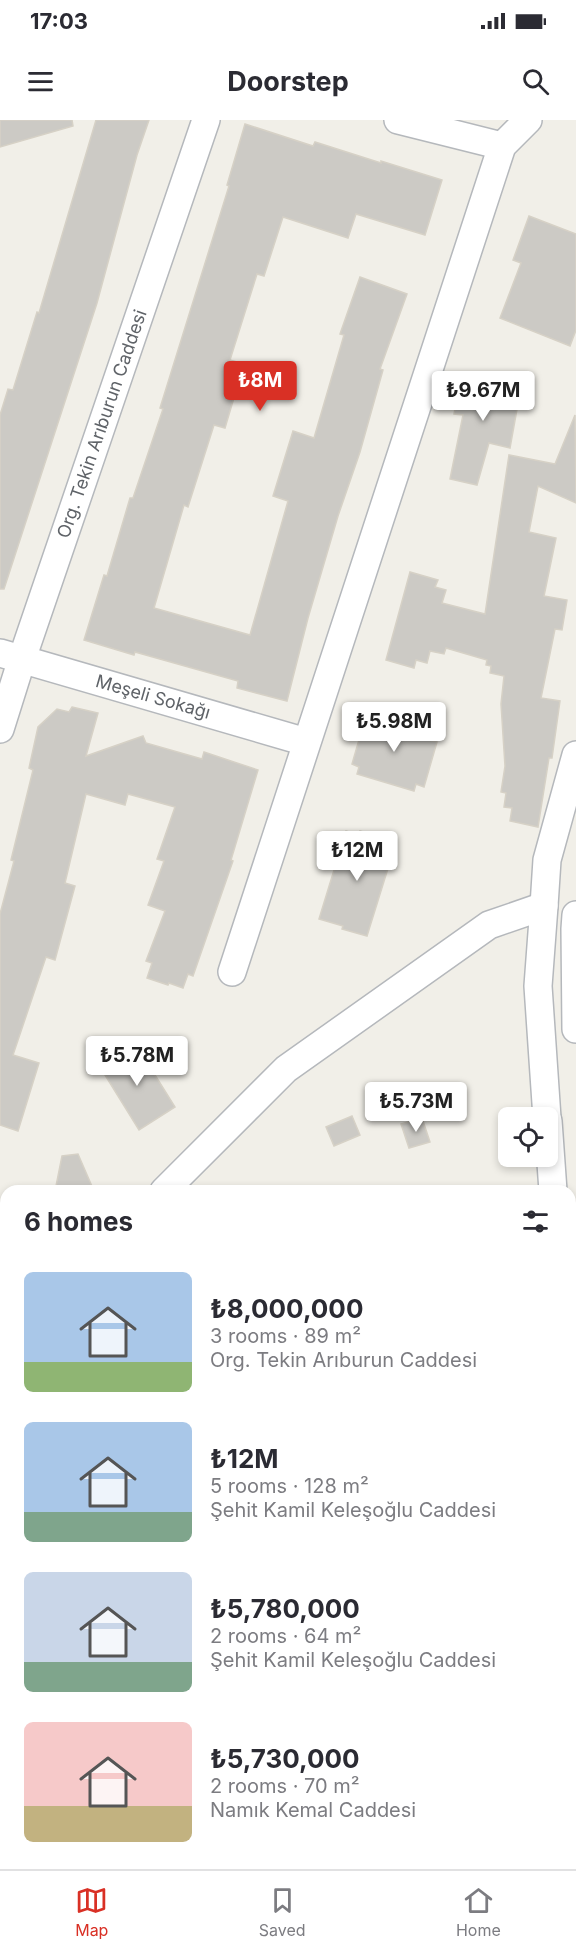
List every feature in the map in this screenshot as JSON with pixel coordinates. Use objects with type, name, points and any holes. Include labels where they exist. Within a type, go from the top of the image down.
[{"type":"street","name":"Org. Tekin Arıburun Caddesi","points":[[0,729],[11,656],[206,120]]},
{"type":"street","points":[[398,120],[448,127],[502,146]]},
{"type":"street","points":[[232,972],[502,146],[528,120]]},
{"type":"street","name":"Meşeli Sokağı","points":[[11,656],[306,742]]},
{"type":"street","points":[[546,1107],[538,986],[547,860],[576,755]]},
{"type":"street","points":[[170,1185],[286,1070],[489,925],[544,906]]},
{"type":"street","points":[[576,915],[576,1029]]},
{"type":"street","points":[[550,1167],[552,1185]]},
{"type":"building","points":[[0,120],[72,120],[73,126],[0,147]]},
{"type":"building","points":[[96,120],[149,120],[137,155],[97,303],[4,589],[0,589],[0,415],[8,389],[13,390],[37,312],[39,313]]},
{"type":"building","points":[[245,124],[313,146],[315,142],[442,180],[425,235],[356,214],[348,238],[283,217],[264,276],[257,274],[230,360],[244,364],[225,428],[214,425],[188,507],[184,505],[154,608],[250,635],[288,501],[273,496],[293,431],[314,438],[344,335],[340,334],[360,277],[407,294],[380,369],[383,370],[308,618],[287,701],[237,688],[238,681],[84,640],[104,575],[107,576],[130,498],[133,498],[163,409],[160,408],[229,186],[227,185]]},
{"type":"building","points":[[529,216],[576,234],[576,330],[570,346],[500,318],[521,263],[513,260]]},
{"type":"building","points":[[461,374],[510,379],[509,385],[521,387],[510,448],[489,443],[477,485],[450,479],[463,415],[454,414]]},
{"type":"building","points":[[575,415],[576,503],[538,486],[529,532],[556,538],[544,596],[567,600],[562,630],[555,629],[541,698],[560,701],[552,758],[549,758],[538,827],[510,821],[512,808],[504,807],[506,793],[501,792],[505,766],[501,704],[504,676],[490,673],[491,666],[486,665],[487,660],[446,648],[444,654],[430,651],[427,663],[416,660],[414,668],[386,660],[410,572],[438,580],[435,587],[446,590],[442,603],[485,614],[509,455],[555,464]]},
{"type":"building","points":[[72,707],[98,713],[86,756],[143,736],[146,743],[202,759],[204,752],[258,770],[231,860],[233,861],[193,976],[188,974],[183,988],[147,978],[152,963],[146,961],[165,911],[148,905],[164,861],[157,859],[175,807],[128,794],[125,805],[86,794],[65,883],[75,886],[55,960],[46,957],[13,1055],[39,1063],[18,1131],[0,1125],[0,914],[14,861],[11,860],[33,770],[29,768],[38,727],[57,709],[69,712]]},
{"type":"building","points":[[376,716],[431,732],[429,740],[437,742],[424,787],[416,784],[414,791],[357,774],[359,767],[352,764],[365,719],[374,722]]},
{"type":"building","points":[[346,831],[359,835],[360,831],[392,841],[389,848],[394,849],[367,936],[319,919]]},
{"type":"building","points":[[135,1043],[175,1107],[139,1130],[100,1067]]},
{"type":"building","points":[[352,1116],[360,1135],[334,1146],[326,1127]]},
{"type":"building","points":[[422,1118],[430,1142],[409,1148],[401,1124]]},
{"type":"building","points":[[78,1154],[91,1185],[56,1185],[62,1156]]}]
